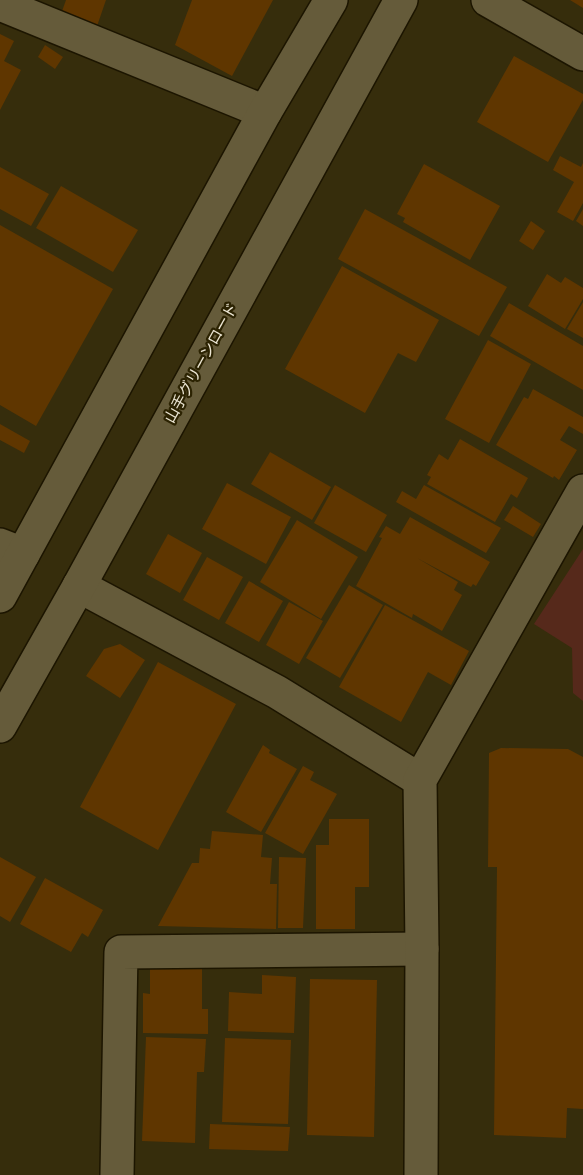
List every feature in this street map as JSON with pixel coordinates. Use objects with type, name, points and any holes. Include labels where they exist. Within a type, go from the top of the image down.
[{"type":"street","points":[[0,596],[11,550],[331,0]]},
{"type":"street","name":"山手グリーンロード","points":[[0,726],[401,0]]},
{"type":"street","points":[[488,0],[583,54]]},
{"type":"street","points":[[0,4],[265,112]]},
{"type":"street","points":[[421,1175],[420,780],[583,491]]},
{"type":"street","points":[[79,586],[277,692],[420,780]]},
{"type":"street","points":[[117,1175],[121,952],[422,949]]},
{"type":"shaded area","points":[[583,549],[583,701],[573,693],[572,648],[534,624]]},
{"type":"building","points":[[66,0],[106,0],[96,29],[60,17]]},
{"type":"building","points":[[192,0],[273,0],[232,76],[175,45]]},
{"type":"building","points":[[570,0],[583,0],[583,8]]},
{"type":"building","points":[[0,34],[14,41],[4,61],[21,70],[0,110]]},
{"type":"building","points":[[45,45],[63,57],[55,69],[38,57]]},
{"type":"building","points":[[514,56],[583,94],[583,100],[548,162],[477,122]]},
{"type":"building","points":[[560,156],[581,167],[583,163],[583,203],[573,221],[557,212],[574,182],[553,170]]},
{"type":"building","points":[[424,164],[500,206],[470,260],[403,222],[405,218],[397,214]]},
{"type":"building","points":[[0,167],[49,194],[31,226],[0,209]]},
{"type":"building","points":[[61,186],[138,230],[113,272],[36,228]]},
{"type":"building","points":[[365,209],[507,287],[479,336],[338,259]]},
{"type":"building","points":[[583,209],[583,226],[576,221]]},
{"type":"building","points":[[531,221],[545,231],[533,250],[519,241]]},
{"type":"building","points":[[0,225],[113,289],[36,426],[0,405]]},
{"type":"building","points":[[342,266],[439,320],[416,362],[398,353],[365,413],[285,369]]},
{"type":"building","points":[[547,274],[561,283],[565,277],[583,288],[583,299],[565,329],[528,306]]},
{"type":"building","points":[[583,302],[583,338],[567,329]]},
{"type":"building","points":[[509,303],[583,346],[583,390],[490,336]]},
{"type":"building","points":[[488,340],[531,364],[489,443],[445,419]]},
{"type":"building","points":[[533,389],[583,417],[583,434],[569,426],[560,440],[577,450],[559,480],[496,445],[524,397],[528,399]]},
{"type":"building","points":[[0,424],[30,441],[24,453],[0,440]]},
{"type":"building","points":[[460,439],[528,478],[517,498],[511,494],[495,522],[427,484],[431,477],[427,475],[439,454],[448,460]]},
{"type":"building","points":[[270,452],[331,487],[312,520],[251,484]]},
{"type":"building","points":[[227,483],[291,517],[266,564],[202,529]]},
{"type":"building","points":[[335,485],[387,515],[366,552],[314,523]]},
{"type":"building","points":[[424,485],[501,528],[486,553],[396,502],[402,491],[416,499]]},
{"type":"building","points":[[513,506],[541,524],[533,537],[504,520]]},
{"type":"building","points":[[410,517],[490,562],[476,586],[473,584],[471,587],[417,558],[458,582],[454,590],[462,595],[442,631],[413,614],[412,618],[356,586],[386,526],[400,534]]},
{"type":"building","points":[[297,520],[358,557],[321,619],[260,582]]},
{"type":"building","points":[[168,534],[202,553],[180,593],[146,574]]},
{"type":"building","points":[[207,557],[243,577],[219,620],[183,600]]},
{"type":"building","points":[[249,581],[283,601],[259,642],[225,623]]},
{"type":"building","points":[[349,585],[383,605],[340,678],[306,658]]},
{"type":"building","points":[[289,602],[323,621],[299,664],[266,645]]},
{"type":"building","points":[[385,605],[469,651],[451,685],[428,672],[401,722],[339,687]]},
{"type":"building","points":[[120,644],[145,660],[120,698],[86,676],[104,649]]},
{"type":"building","points":[[158,662],[236,704],[158,850],[80,807]]},
{"type":"building","points":[[263,745],[270,750],[269,753],[297,769],[261,832],[226,812]]},
{"type":"building","points":[[501,748],[568,749],[583,757],[583,1109],[567,1108],[566,1138],[494,1135],[497,867],[488,867],[489,753]]},
{"type":"building","points":[[303,766],[314,772],[310,780],[337,794],[303,854],[265,833]]},
{"type":"building","points":[[329,819],[369,819],[369,887],[355,887],[355,929],[316,929],[316,845],[329,845]]},
{"type":"building","points":[[212,831],[263,835],[261,857],[272,858],[270,884],[277,884],[276,929],[158,926],[192,863],[199,863],[200,848],[210,849]]},
{"type":"building","points":[[0,857],[36,877],[10,922],[0,916]]},
{"type":"building","points":[[279,857],[306,858],[303,928],[278,928]]},
{"type":"building","points":[[45,878],[103,910],[88,937],[82,933],[71,952],[20,924]]},
{"type":"building","points":[[150,967],[202,967],[202,1009],[208,1009],[208,1034],[143,1033],[143,993],[150,994]]},
{"type":"building","points":[[262,975],[296,977],[294,1033],[228,1031],[229,992],[262,994]]},
{"type":"building","points":[[310,979],[377,980],[374,1137],[307,1135]]},
{"type":"building","points":[[146,1037],[206,1039],[204,1072],[197,1072],[195,1143],[142,1141]]},
{"type":"building","points":[[225,1038],[291,1040],[288,1124],[222,1122]]},
{"type":"building","points":[[210,1124],[290,1127],[288,1151],[209,1149]]}]
